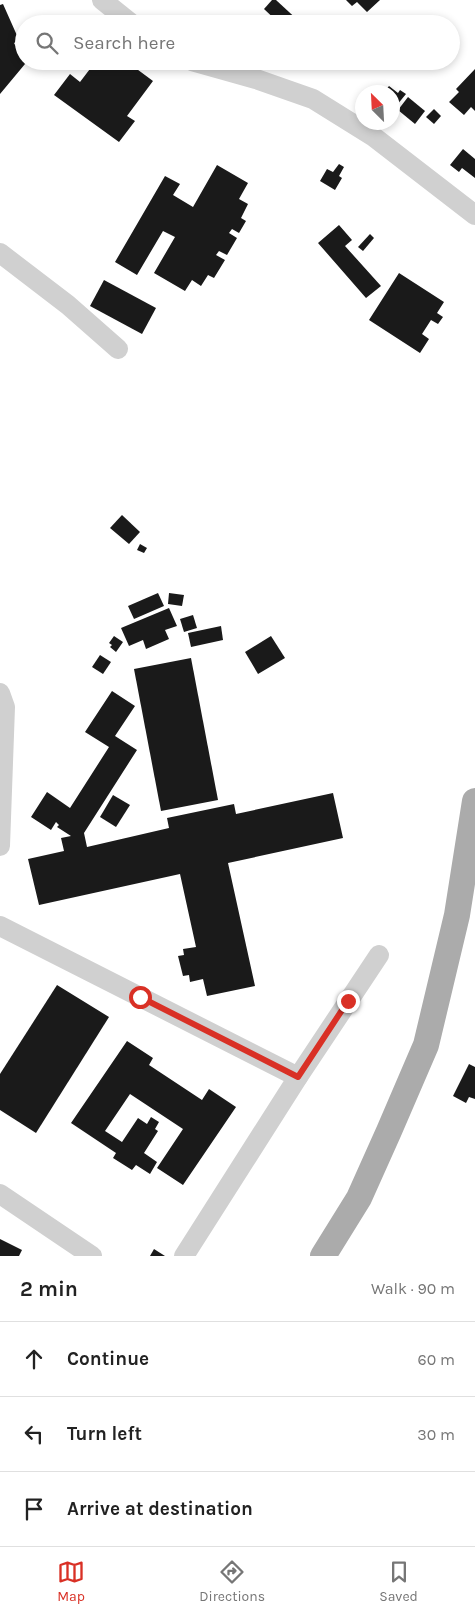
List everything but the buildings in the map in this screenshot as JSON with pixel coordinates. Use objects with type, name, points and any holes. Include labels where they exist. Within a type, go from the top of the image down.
[{"type":"main road","points":[[324,1256],[359,1198],[390,1131],[426,1044],[457,915],[475,801]]},
{"type":"street","points":[[109,2],[123,15]]},
{"type":"street","points":[[224,70],[313,99],[374,137],[475,215]]},
{"type":"street","points":[[0,253],[68,305],[118,349]]},
{"type":"street","points":[[0,693],[5,707],[0,846]]},
{"type":"street","points":[[0,926],[298,1077]]},
{"type":"street","points":[[184,1256],[298,1077],[379,955]]},
{"type":"street","points":[[0,1194],[92,1256]]},
{"type":"route","points":[[140,997],[298,1077],[348,1001]]}]
